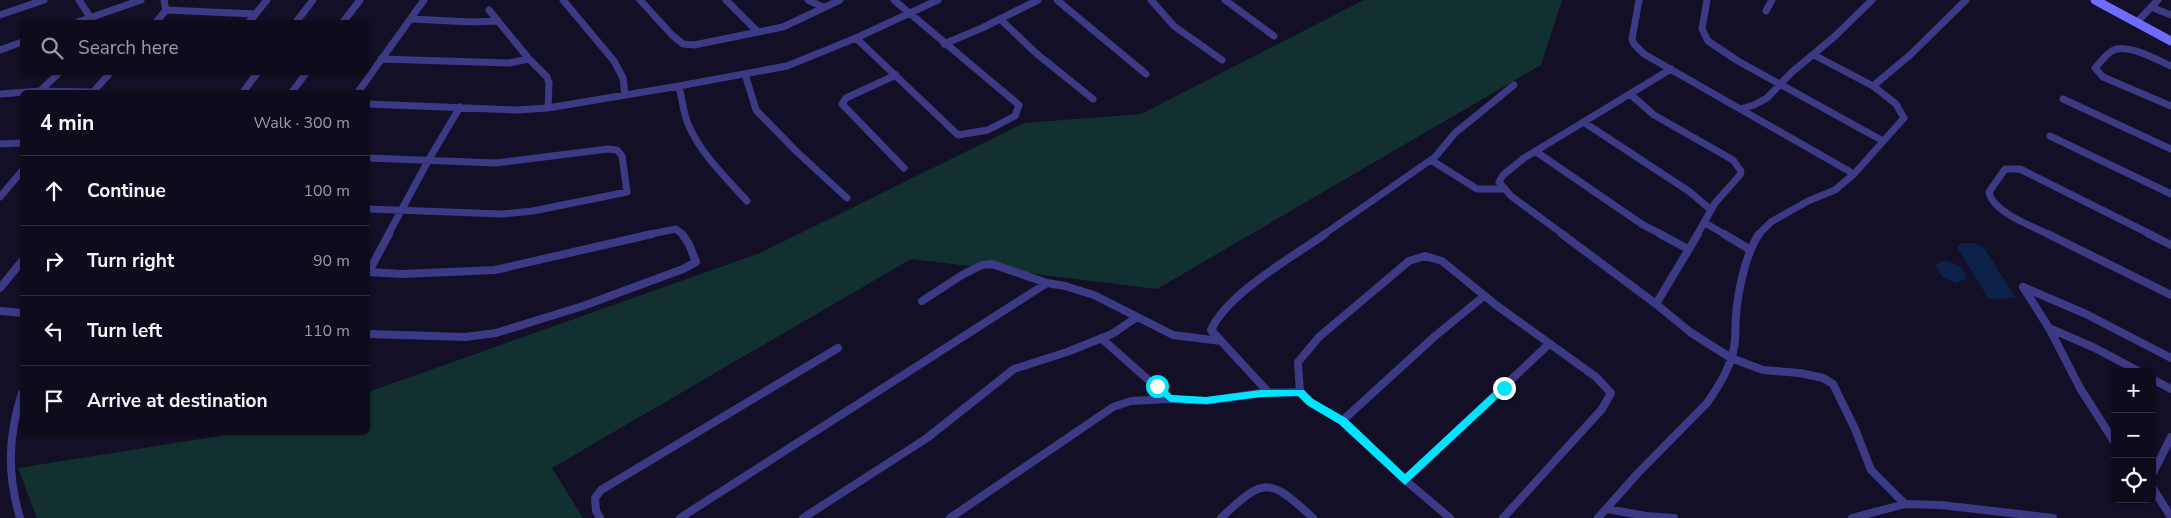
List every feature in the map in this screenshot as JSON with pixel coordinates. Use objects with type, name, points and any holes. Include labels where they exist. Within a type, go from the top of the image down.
[{"type":"street","points":[[0,15],[44,0]]},
{"type":"street","points":[[79,0],[90,18]]},
{"type":"street","points":[[84,20],[141,0]]},
{"type":"street","points":[[164,0],[166,10]]},
{"type":"street","points":[[250,20],[267,0]]},
{"type":"street","points":[[298,20],[313,0]]},
{"type":"street","points":[[345,20],[360,0]]},
{"type":"street","points":[[370,75],[424,0]]},
{"type":"street","points":[[563,0],[614,61],[623,78],[625,96]]},
{"type":"street","points":[[640,0],[672,35],[683,44],[694,45],[783,27],[810,16],[823,7],[840,0]]},
{"type":"street","points":[[726,0],[758,32]]},
{"type":"street","points":[[808,0],[823,7]]},
{"type":"street","points":[[856,38],[958,135],[972,134],[994,127],[1015,116],[1019,105],[944,44],[894,0]]},
{"type":"street","points":[[370,104],[516,110],[548,108],[680,86],[802,61],[911,14],[938,0]]},
{"type":"street","points":[[944,44],[1038,0]]},
{"type":"street","points":[[1057,0],[1146,74]]},
{"type":"street","points":[[1151,0],[1156,8],[1185,34],[1222,60]]},
{"type":"street","points":[[1225,0],[1274,36]]},
{"type":"street","points":[[1639,0],[1632,33],[1634,44],[1644,54],[1854,174]]},
{"type":"street","points":[[1707,0],[1702,29],[1708,41],[1738,61],[1883,141]]},
{"type":"street","points":[[1766,11],[1772,0]]},
{"type":"street","points":[[1873,86],[1910,55],[1966,0]]},
{"type":"street","points":[[2095,0],[2171,41]]},
{"type":"street","points":[[2136,23],[2158,0]]},
{"type":"street","points":[[1740,109],[1754,106],[1767,98],[1792,72],[1814,55],[1869,1]]},
{"type":"street","points":[[2151,7],[2171,15]]},
{"type":"street","points":[[166,10],[255,14]]},
{"type":"street","points":[[158,20],[166,10]]},
{"type":"street","points":[[489,10],[529,59],[548,77],[548,108]]},
{"type":"street","points":[[411,19],[472,22],[498,21]]},
{"type":"street","points":[[1000,19],[1037,54],[1093,99]]},
{"type":"street","points":[[0,50],[20,43]]},
{"type":"street","points":[[2171,66],[2133,50],[2124,49],[2112,51],[2095,68],[2103,77],[2171,106]]},
{"type":"street","points":[[1598,518],[1638,473],[1707,403],[1716,390],[1734,347],[1736,313],[1749,249],[1760,232],[1771,222],[1808,201],[1835,190],[1854,174],[1899,126],[1904,118],[1904,114],[1895,103],[1873,86],[1814,55]]},
{"type":"street","points":[[381,59],[509,64],[529,59]]},
{"type":"street","points":[[1671,70],[1585,123],[1535,151],[1500,178],[1499,182],[1503,189],[1656,304],[1690,332],[1731,358],[1763,370],[1800,373],[1823,378],[1833,384],[1855,429],[1871,470],[1905,504]]},
{"type":"street","points":[[745,74],[756,110],[796,151],[847,198]]},
{"type":"street","points":[[42,90],[57,75]]},
{"type":"street","points":[[94,90],[108,75]]},
{"type":"street","points":[[244,90],[256,75]]},
{"type":"street","points":[[294,90],[305,75]]},
{"type":"street","points":[[359,90],[370,75]]},
{"type":"street","points":[[896,76],[846,98],[842,104],[904,168]]},
{"type":"street","points":[[1269,393],[1211,330],[1216,319],[1246,289],[1431,160],[1454,133],[1514,84]]},
{"type":"street","points":[[680,86],[688,123],[693,134],[748,201]]},
{"type":"street","points":[[0,94],[20,93]]},
{"type":"street","points":[[1630,94],[1654,115],[1732,160],[1741,171],[1740,175],[1718,196],[1656,304]]},
{"type":"street","points":[[2063,99],[2171,149]]},
{"type":"street","points":[[370,269],[429,159],[460,107]]},
{"type":"street","points":[[1585,123],[1690,192],[1710,209]]},
{"type":"street","points":[[2050,136],[2171,194]]},
{"type":"street","points":[[0,144],[20,143]]},
{"type":"street","points":[[370,158],[496,163],[608,149],[617,150],[622,156],[627,192],[533,211],[502,214],[370,209]]},
{"type":"street","points":[[1535,151],[1580,180],[1643,225],[1688,249]]},
{"type":"street","points":[[1431,160],[1477,189],[1503,189]]},
{"type":"street","points":[[2170,293],[2009,215],[1990,198],[1989,192],[2005,169],[2020,169],[2171,245]]},
{"type":"street","points":[[0,197],[20,173]]},
{"type":"street","points":[[1704,223],[1749,249]]},
{"type":"street","points":[[370,273],[402,274],[495,270],[550,256],[676,229],[684,236],[696,262],[683,269],[583,306],[496,333],[466,337],[370,334]]},
{"type":"street","points":[[1450,518],[1405,480],[1342,421],[1310,402],[1300,392],[1297,376],[1298,362],[1318,337],[1416,257],[1435,258],[1465,278],[1484,296],[1597,378],[1611,393],[1602,409],[1503,518]]},
{"type":"street","points":[[0,288],[20,263]]},
{"type":"street","points":[[922,301],[962,275],[982,265],[992,264],[1047,283],[1065,286],[1094,295],[1173,335],[1221,341]]},
{"type":"street","points":[[680,518],[1047,283]]},
{"type":"street","points":[[2111,437],[2080,388],[2049,328],[2022,287],[2086,314],[2171,358]]},
{"type":"street","points":[[1342,421],[1434,337],[1484,296]]},
{"type":"street","points":[[0,311],[20,313]]},
{"type":"street","points":[[803,518],[927,438],[1014,369],[1067,352],[1112,334],[1137,317]]},
{"type":"street","points":[[2049,328],[2095,348],[2132,368]]},
{"type":"street","points":[[1101,338],[1170,399]]},
{"type":"street","points":[[1405,480],[1550,344]]},
{"type":"street","points":[[600,518],[596,511],[595,498],[601,490],[838,348]]},
{"type":"street","points":[[2156,380],[2171,389]]},
{"type":"street","points":[[950,518],[1113,407],[1131,401],[1206,400],[1269,393],[1300,392]]},
{"type":"street","points":[[20,400],[13,419],[9,463],[10,485],[20,518]]},
{"type":"street","points":[[2156,470],[2167,458],[2171,438]]},
{"type":"street","points":[[1221,518],[1253,490],[1265,487],[1281,490],[1313,518]]},
{"type":"street","points":[[2156,493],[2171,517]]},
{"type":"street","points":[[1852,518],[1886,514],[1905,504],[1941,505],[2054,518]]},
{"type":"street","points":[[1607,509],[1646,516],[1674,518]]},
{"type":"green space","points":[[1364,0],[1562,0],[1541,65],[1157,289],[911,259],[552,468],[583,518],[37,518],[18,468],[225,435],[370,435],[370,391],[760,253],[1024,123],[1141,114]]},
{"type":"water","points":[[1962,243],[1974,243],[1984,248],[2016,298],[1989,299],[1957,247]]},
{"type":"water","points":[[1943,261],[1962,268],[1966,279],[1956,283],[1942,277],[1936,267],[1937,264]]},
{"type":"route","points":[[1157,386],[1170,399],[1206,400],[1300,392],[1310,402],[1342,421],[1405,480],[1504,388]]}]
